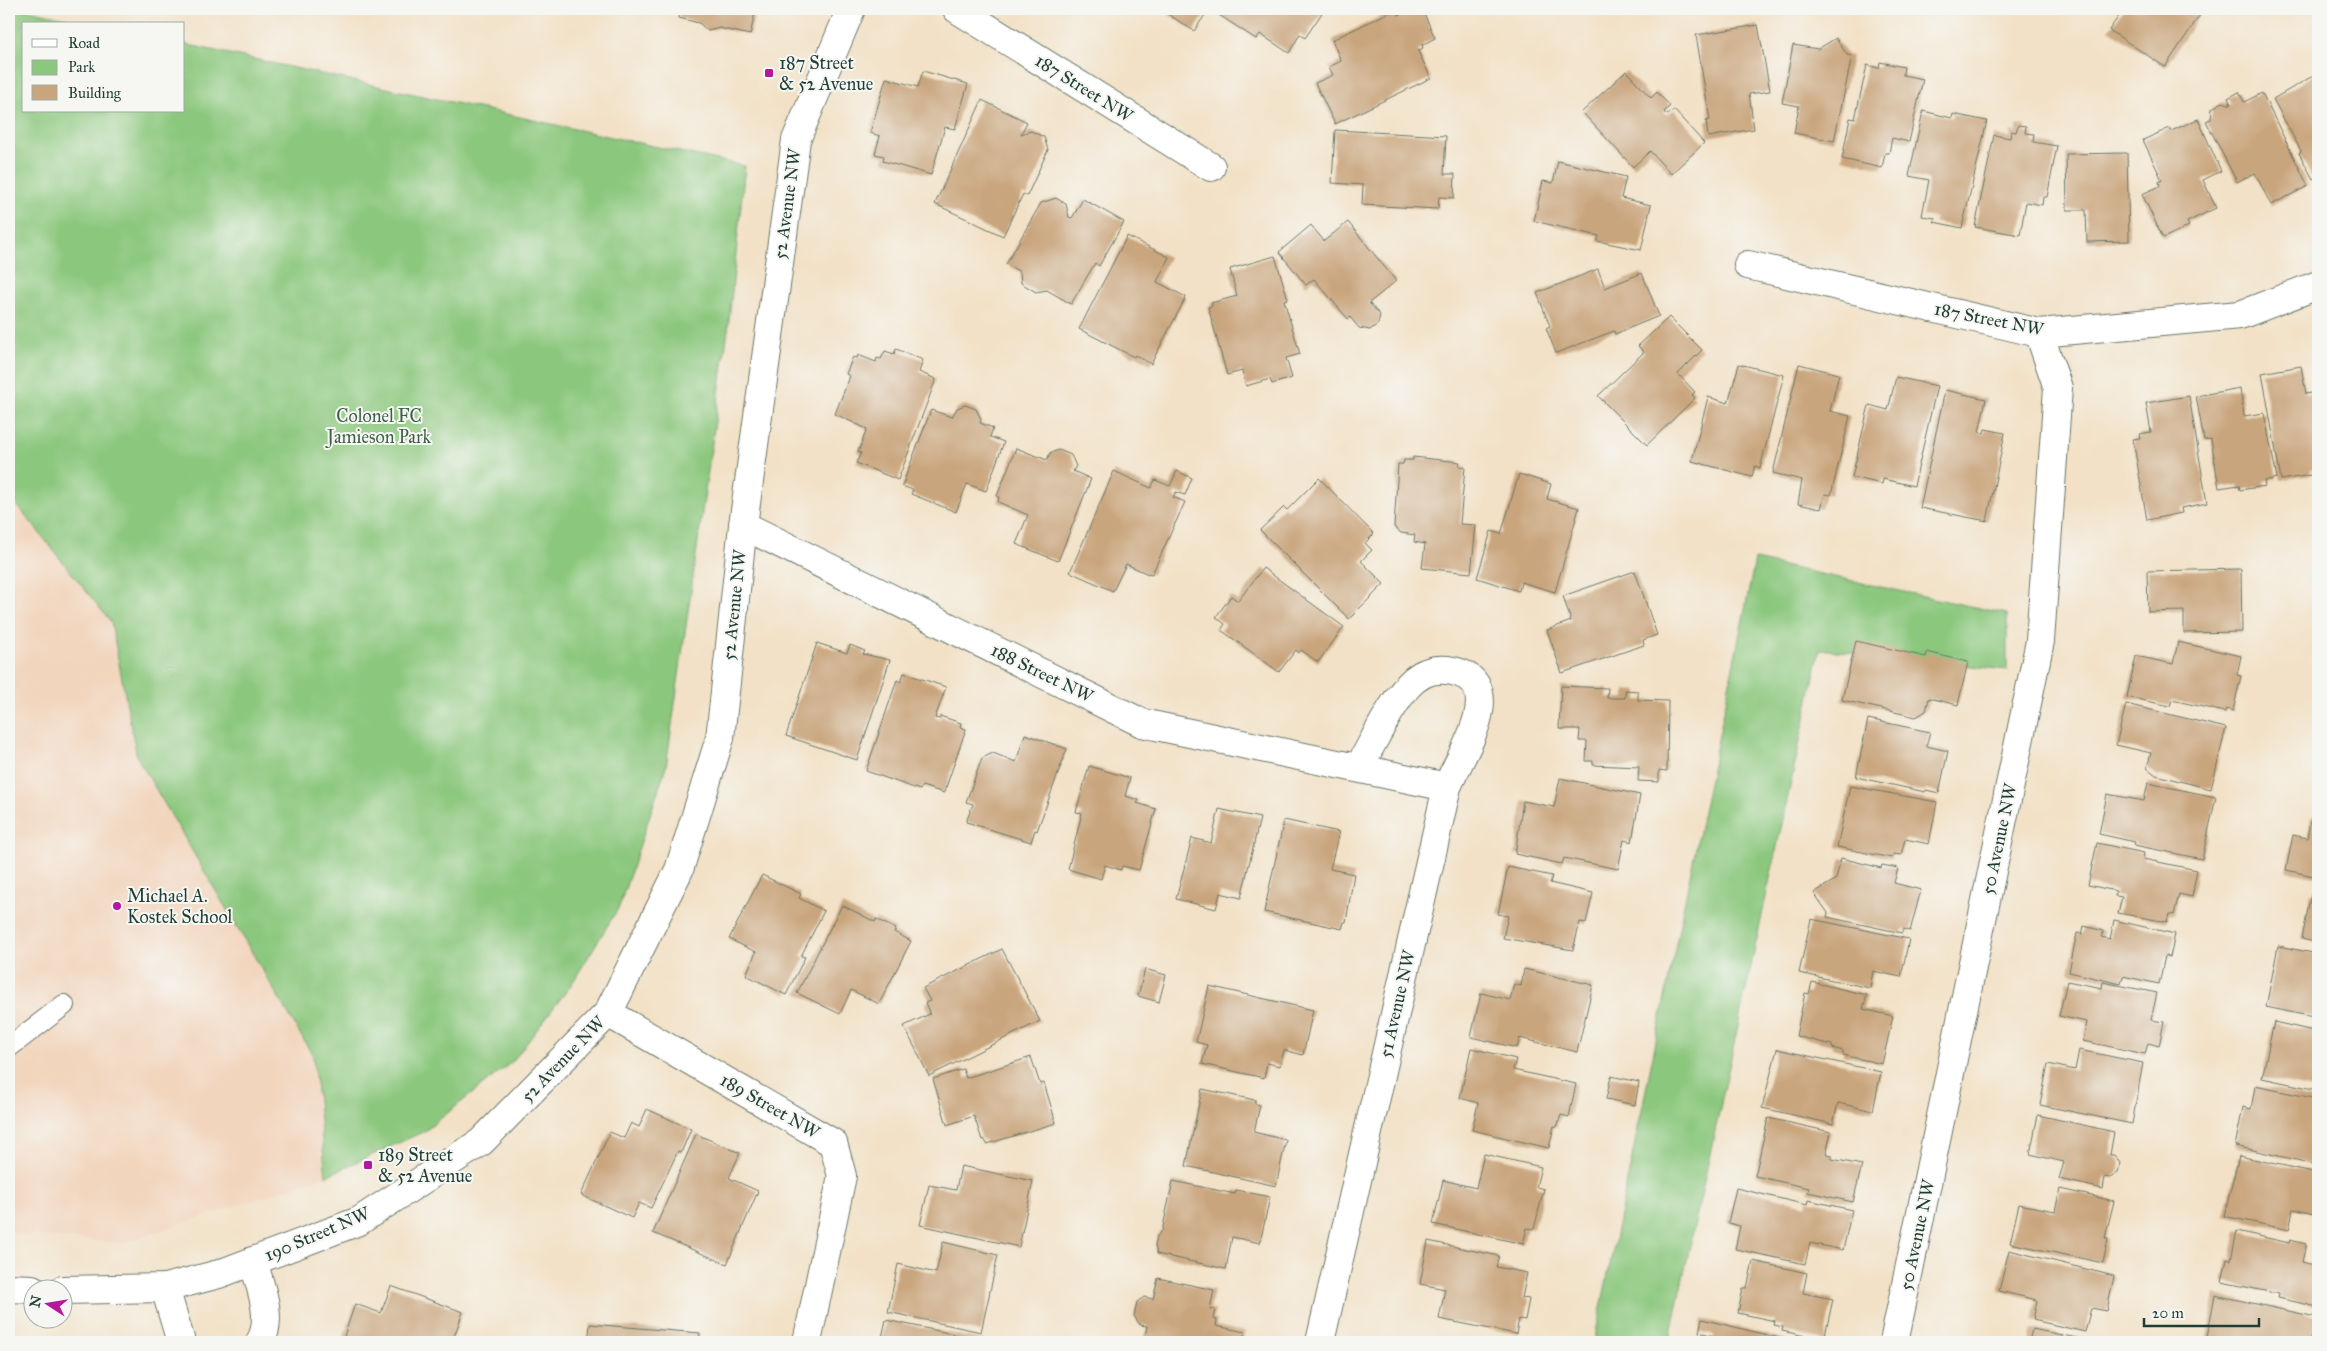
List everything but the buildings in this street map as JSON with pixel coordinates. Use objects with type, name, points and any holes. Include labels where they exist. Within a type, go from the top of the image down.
[{"type":"street","name":"52 Avenue NW","points":[[481,1142],[608,1013],[679,870],[720,738],[743,524],[796,140],[852,9]]},
{"type":"street","name":"187 Street NW","points":[[957,9],[1211,167]]},
{"type":"street","name":"187 Street NW","points":[[1748,266],[2039,332],[2240,315],[2318,285]]},
{"type":"street","name":"50 Avenue NW","points":[[1894,1342],[2040,641],[2058,388],[2039,332]]},
{"type":"street","name":"188 Street NW","points":[[743,524],[1142,723],[1360,767],[1447,787]]},
{"type":"street","name":"51 Avenue NW","points":[[1320,1342],[1447,787],[1479,718],[1480,696],[1478,688],[1457,672],[1437,670],[1425,672],[1412,681],[1396,704],[1360,767]]},
{"type":"street","name":"189 Street NW","points":[[608,1013],[833,1143],[842,1176],[807,1342]]},
{"type":"street","name":"190 Street NW","points":[[72,1290],[166,1288],[219,1274],[359,1221],[481,1142]]},
{"type":"street","name":"190 Street NW","points":[[254,1261],[266,1313],[265,1333],[260,1342]]},
{"type":"street","points":[[9,1288],[22,1289]]},
{"type":"street","points":[[166,1288],[182,1342]]},
{"type":"lane","points":[[9,1047],[64,1005]]},
{"type":"shaded area","name":"Michael A. Kostek School","points":[[9,495],[112,622],[137,757],[313,1056],[326,1176],[123,1243],[9,1233]]},
{"type":"green space","name":"Colonel FC Jamieson Park","points":[[9,9],[24,9],[84,22],[22,22],[22,112],[185,112],[185,44],[745,166],[728,330],[666,767],[619,907],[571,985],[513,1061],[425,1131],[326,1176],[313,1056],[137,757],[111,622],[9,495]]},
{"type":"green space","points":[[1755,560],[2007,614],[2007,670],[1820,649],[1669,1342],[1594,1342]]},
{"type":"place","name":"187 Street & 52 Avenue","points":[[769,73]]},
{"type":"place","name":"Michael A. Kostek School","points":[[117,906]]},
{"type":"place","name":"189 Street & 52 Avenue","points":[[368,1165]]}]
